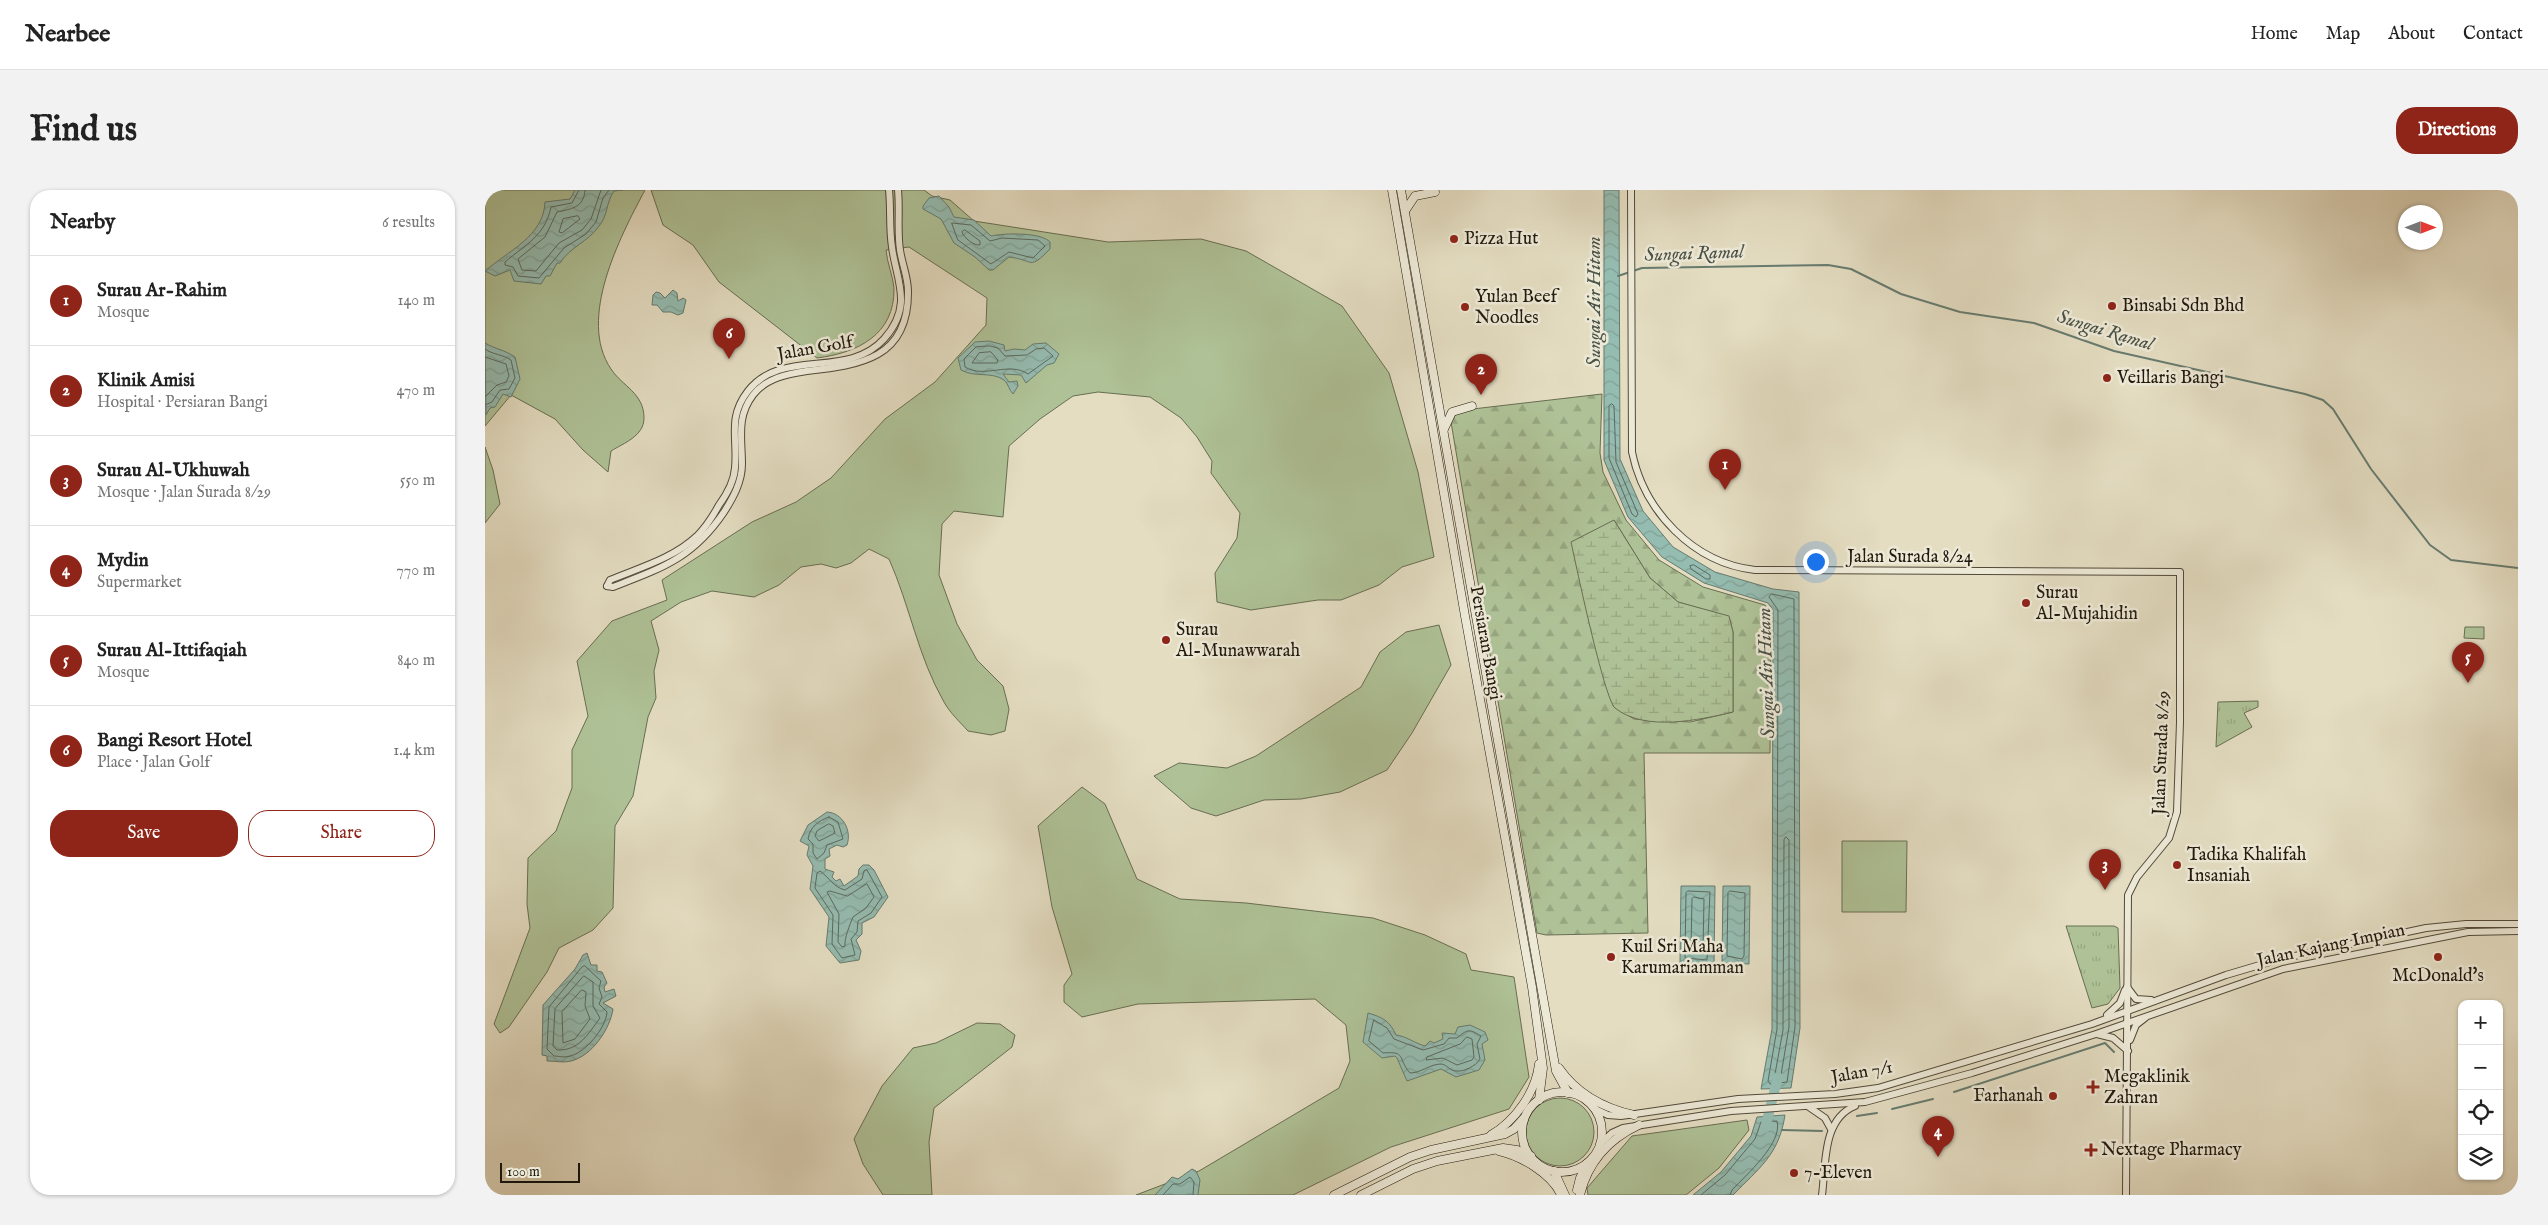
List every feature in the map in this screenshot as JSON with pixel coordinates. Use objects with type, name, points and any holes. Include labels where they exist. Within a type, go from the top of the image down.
[{"type":"main road","name":"Persiaran Bangi","points":[[1392,190],[1531,987],[1543,1076],[1539,1100]]},
{"type":"main road","name":"Persiaran Bangi","points":[[1401,190],[1555,1062],[1559,1079],[1568,1093]]},
{"type":"main road","points":[[1405,211],[1415,196],[1435,192]]},
{"type":"main road","points":[[1443,430],[1452,412],[1472,406]]},
{"type":"main road","points":[[1485,1138],[1504,1126],[1529,1094],[1536,1079],[1540,1050]]},
{"type":"main road","points":[[1555,1062],[1570,1083],[1587,1097],[1607,1107],[1634,1115]]},
{"type":"main road","points":[[1334,1195],[1410,1157],[1509,1133],[1526,1117],[1539,1100],[1551,1094],[1568,1093],[1583,1098],[1595,1109],[1601,1123],[1600,1144],[1578,1182],[1579,1195]]},
{"type":"main road","points":[[1526,1117],[1523,1137],[1531,1156]]},
{"type":"main road","points":[[1579,1195],[1586,1176],[1601,1153],[1616,1138],[1639,1125]]},
{"type":"main road","points":[[1361,1195],[1413,1169],[1492,1150],[1507,1148],[1531,1156],[1543,1167],[1554,1171],[1568,1171],[1588,1162]]},
{"type":"main road","points":[[1492,1150],[1511,1154],[1525,1162],[1549,1179],[1561,1195]]},
{"type":"main road","points":[[1554,1171],[1565,1195]]},
{"type":"street","name":"Jalan Golf","points":[[889,190],[891,247],[901,295],[899,313],[893,328],[873,350],[858,358],[785,367],[771,372],[751,388],[743,398],[735,421],[736,466],[731,484],[704,528],[689,542],[665,557],[610,580],[607,586],[613,587],[651,572],[693,549],[713,529],[738,486],[742,463],[741,425],[745,409],[755,393],[769,382],[788,374],[846,367],[866,362],[877,357],[896,338],[904,320],[908,292],[900,250],[898,190]]},
{"type":"street","name":"Jalan Surada 8/24","points":[[1631,190],[1632,452],[1635,466],[1657,512],[1675,532],[1696,549],[1735,568],[1755,570],[2180,572]]},
{"type":"street","points":[[689,542],[693,549]]},
{"type":"street","name":"Jalan Surada 8/29","points":[[2126,1195],[2128,895],[2137,877],[2169,838],[2177,812],[2180,572]]},
{"type":"street","name":"Jalan Kajang Impian","points":[[2127,1011],[2226,975],[2280,960],[2425,928],[2466,924],[2518,924]]},
{"type":"street","name":"Jalan Kajang Impian","points":[[2127,1022],[2283,968],[2467,932],[2518,931]]},
{"type":"street","points":[[2280,960],[2283,968]]},
{"type":"street","points":[[2092,1024],[2117,1007],[2126,986],[2136,999],[2157,1000]]},
{"type":"street","points":[[2096,1034],[2113,1038],[2127,1051],[2136,1025],[2159,1010]]},
{"type":"street","name":"Jalan 7/1","points":[[1595,1109],[1612,1116],[1634,1115],[1703,1103],[1835,1094],[1878,1088],[2092,1024],[2127,1011]]},
{"type":"street","name":"Jalan 7/1","points":[[1831,1129],[1841,1112],[1865,1102],[1972,1072],[2096,1034],[2127,1022]]},
{"type":"street","name":"Jalan 7/1","points":[[1600,1144],[1616,1130],[1639,1125],[1754,1109],[1865,1102]]},
{"type":"street","points":[[1807,1106],[1825,1118],[1831,1129],[1822,1195]]},
{"type":"green space","points":[[485,190],[645,190],[614,254],[600,303],[598,327],[602,349],[611,369],[640,402],[644,418],[641,430],[637,434],[611,451],[608,472],[583,450],[555,419],[511,395],[485,426]]},
{"type":"green space","points":[[651,190],[924,190],[932,196],[950,200],[974,221],[1108,242],[1201,239],[1246,251],[1342,306],[1389,373],[1418,472],[1434,557],[1402,567],[1379,585],[1341,600],[1318,600],[1251,610],[1217,602],[1215,573],[1237,538],[1240,513],[1211,473],[1212,461],[1197,437],[1181,418],[1150,397],[1098,392],[1073,396],[1040,419],[1009,446],[1003,517],[954,511],[942,524],[939,575],[957,624],[977,660],[1003,686],[1009,709],[1005,731],[991,735],[968,731],[949,710],[927,667],[889,559],[869,549],[851,563],[836,568],[821,564],[801,567],[779,585],[754,597],[712,591],[681,602],[651,621],[659,650],[654,671],[656,698],[648,717],[633,796],[615,826],[613,908],[593,930],[559,948],[547,972],[509,1027],[500,1033],[494,1024],[530,928],[527,904],[528,858],[556,831],[572,788],[572,750],[588,716],[577,661],[612,621],[667,600],[662,580],[752,522],[796,502],[831,478],[885,419],[935,382],[986,325],[987,298],[909,247],[886,250],[894,288],[893,304],[888,318],[881,329],[871,339],[846,352],[817,358],[719,282],[693,245],[663,225]]},
{"type":"green space","points":[[1602,394],[1600,453],[1603,472],[1626,520],[1659,560],[1703,587],[1765,605],[1771,613],[1770,753],[1644,753],[1648,933],[1546,935],[1537,933],[1451,422],[1456,414],[1464,410]],"holes":[[[1614,520],[1650,578],[1678,602],[1729,617],[1733,632],[1733,712],[1690,722],[1634,719],[1613,706]]]},
{"type":"green space","points":[[485,447],[493,470],[500,504],[485,523]]},
{"type":"green space","points":[[1614,520],[1650,578],[1678,602],[1729,616],[1733,632],[1733,712],[1689,721],[1657,722],[1641,720],[1615,708],[1604,681],[1571,542]]},
{"type":"green space","points":[[1439,625],[1451,665],[1412,733],[1387,770],[1340,792],[1301,799],[1264,800],[1216,816],[1191,808],[1154,776],[1179,763],[1227,768],[1256,756],[1361,687],[1380,652],[1406,632]]},
{"type":"green space","points":[[2465,627],[2484,627],[2484,639],[2464,638]]},
{"type":"green space","points":[[2258,701],[2258,707],[2244,713],[2252,727],[2216,747],[2218,702]]},
{"type":"green space","points":[[1082,787],[1105,804],[1137,879],[1180,899],[1246,903],[1373,918],[1425,935],[1466,954],[1471,970],[1514,977],[1529,1077],[1509,1109],[1391,1147],[1293,1195],[1136,1195],[1199,1171],[1339,1088],[1350,1061],[1346,1025],[1315,999],[1138,1004],[1082,1017],[1064,1002],[1064,985],[1072,974],[1052,907],[1038,826]]},
{"type":"green space","points":[[1842,841],[1907,841],[1906,912],[1842,912]]},
{"type":"green space","points":[[2066,926],[2114,926],[2118,928],[2120,988],[2108,1004],[2092,1008]]},
{"type":"green space","points":[[977,1023],[1000,1024],[1015,1035],[1012,1047],[934,1108],[929,1142],[932,1195],[883,1195],[863,1164],[854,1139],[882,1086],[913,1048],[936,1043]]},
{"type":"green space","points":[[1553,1098],[1567,1098],[1579,1103],[1589,1113],[1594,1125],[1594,1139],[1589,1151],[1579,1161],[1567,1166],[1553,1166],[1541,1161],[1531,1151],[1526,1139],[1526,1125],[1531,1113],[1541,1103]]},
{"type":"green space","points":[[1747,1120],[1749,1130],[1719,1168],[1686,1195],[1588,1195],[1587,1188],[1632,1136]]},
{"type":"water","points":[[575,190],[623,190],[614,191],[604,218],[595,232],[564,257],[560,263],[557,263],[550,276],[546,276],[541,284],[514,281],[510,270],[495,276],[485,271],[532,234],[543,214],[545,202],[570,199]]},
{"type":"water","points":[[1604,190],[1619,190],[1620,459],[1643,511],[1673,547],[1715,572],[1773,589],[1799,592],[1800,1028],[1791,1088],[1761,1089],[1772,1029],[1773,610],[1768,603],[1704,583],[1662,557],[1628,517],[1604,460]]},
{"type":"water","points":[[939,196],[949,207],[954,217],[974,220],[991,236],[1013,234],[1039,236],[1050,242],[1050,249],[1034,262],[1009,257],[993,270],[989,270],[975,257],[954,243],[941,219],[923,209],[929,198]]},
{"type":"water","points":[[673,290],[677,293],[678,301],[683,298],[686,300],[683,313],[678,315],[671,312],[663,312],[657,305],[652,305],[653,295],[656,292],[665,298]]},
{"type":"water","points":[[989,341],[1004,345],[1005,351],[1014,349],[1025,350],[1033,344],[1046,343],[1059,354],[1054,363],[1047,365],[1026,383],[1021,375],[1003,374],[1009,382],[1017,381],[1018,386],[1013,394],[1005,381],[999,377],[972,374],[961,370],[958,358],[975,342]]},
{"type":"water","points":[[485,343],[515,357],[520,379],[511,397],[503,394],[495,407],[490,408],[486,415]]},
{"type":"water","points":[[827,812],[833,813],[842,819],[847,829],[848,840],[847,845],[843,847],[837,845],[829,849],[830,856],[825,859],[825,869],[834,872],[832,877],[836,881],[840,879],[844,886],[858,876],[859,869],[863,865],[869,865],[874,870],[888,897],[874,917],[862,923],[862,934],[856,940],[861,951],[859,960],[840,963],[826,946],[829,917],[810,889],[813,866],[807,855],[809,846],[800,841],[808,825]]},
{"type":"water","points":[[1681,886],[1715,886],[1714,965],[1680,964]]},
{"type":"water","points":[[1723,886],[1750,886],[1749,964],[1722,963]]},
{"type":"water","points":[[587,953],[591,965],[597,965],[597,971],[602,972],[607,983],[604,987],[605,992],[614,989],[616,996],[603,1003],[613,1009],[611,1017],[599,1041],[586,1054],[568,1062],[547,1061],[547,1056],[542,1055],[543,1005],[575,969],[583,955]]},
{"type":"water","points":[[1368,1013],[1385,1020],[1396,1035],[1425,1046],[1430,1041],[1434,1043],[1443,1039],[1442,1033],[1455,1034],[1458,1027],[1470,1025],[1485,1032],[1488,1040],[1482,1044],[1485,1060],[1479,1070],[1456,1077],[1441,1069],[1407,1081],[1395,1056],[1382,1058],[1363,1042]]},
{"type":"water","points":[[1785,1115],[1778,1141],[1773,1151],[1767,1160],[1733,1195],[1693,1195],[1721,1172],[1751,1136],[1757,1117]]},
{"type":"water","points":[[1192,1169],[1196,1171],[1200,1180],[1198,1195],[1155,1195],[1172,1177],[1178,1179]]},
{"type":"waterway","name":"Sungai Ramal","points":[[1618,276],[1642,268],[1828,265],[1851,269],[1901,294],[1960,312],[2034,323],[2114,351],[2305,394],[2323,400],[2333,409],[2371,469],[2430,545],[2451,560],[2518,568]]},
{"type":"waterway","points":[[1954,1092],[2105,1043],[2114,1052]]},
{"type":"waterway","name":"Sungai Air Hitam","points":[[1765,1128],[1778,1077]]},
{"type":"waterway","points":[[1892,1109],[1933,1099]]},
{"type":"waterway","points":[[1857,1116],[1877,1113]]},
{"type":"waterway","points":[[1782,1130],[1822,1131]]},
{"type":"place","name":"Pizza Hut","points":[[1454,239]]},
{"type":"place","name":"Binsabi Sdn Bhd","points":[[2112,306]]},
{"type":"place","name":"Yulan Beef Noodles","points":[[1465,307]]},
{"type":"place","name":"Bangi Resort Hotel","points":[[729,359]]},
{"type":"place","name":"Veillaris Bangi","points":[[2107,378]]},
{"type":"place","name":"Klinik Amisi","points":[[1481,395]]},
{"type":"place","name":"Surau Ar-Rahim","points":[[1725,490]]},
{"type":"place","name":"Surau Al-Mujahidin","points":[[2026,603]]},
{"type":"place","name":"Surau Al-Munawwarah","points":[[1166,640]]},
{"type":"place","name":"Surau Al-Ittifaqiah","points":[[2468,683]]},
{"type":"place","name":"Tadika Khalifah Insaniah","points":[[2177,865]]},
{"type":"place","name":"Surau Al-Ukhuwah","points":[[2105,890]]},
{"type":"place","name":"Kuil Sri Maha Karumariamman","points":[[1611,957]]},
{"type":"place","name":"McDonald's","points":[[2438,957]]},
{"type":"place","name":"Megaklinik Zahran","points":[[2093,1087]]},
{"type":"place","name":"Farhanah","points":[[2053,1096]]},
{"type":"place","name":"Nextage Pharmacy","points":[[2091,1150]]},
{"type":"place","name":"Mydin","points":[[1938,1157]]},
{"type":"place","name":"7-Eleven","points":[[1794,1173]]}]
